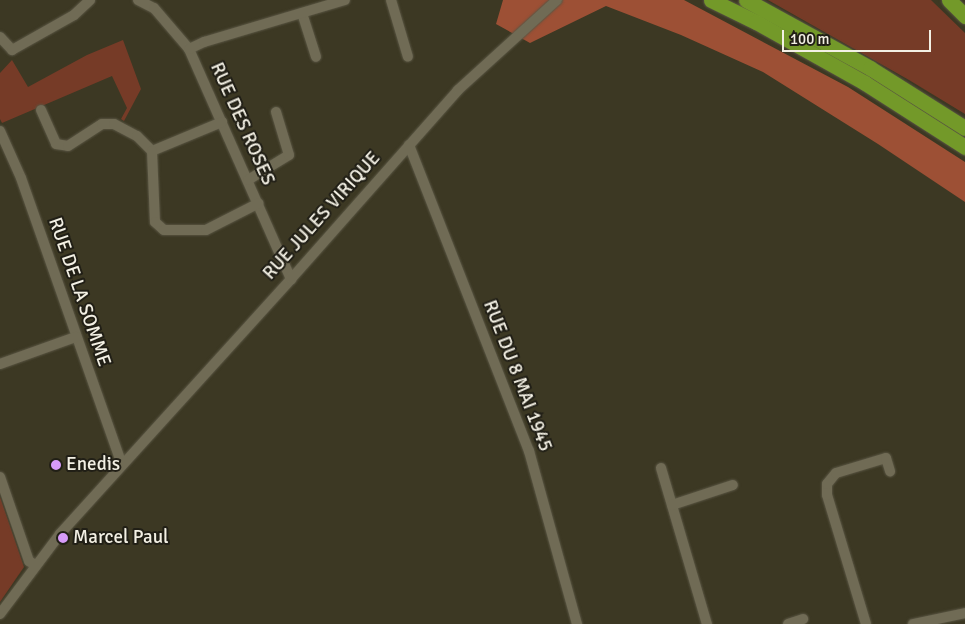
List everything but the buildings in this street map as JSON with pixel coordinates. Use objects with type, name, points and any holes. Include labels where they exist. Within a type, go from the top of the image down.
[{"type":"highway","points":[[711,0],[756,22],[864,83],[965,147]]},
{"type":"highway","points":[[746,0],[870,68],[965,128]]},
{"type":"highway","points":[[949,0],[965,16]]},
{"type":"street","points":[[0,37],[12,50],[74,15],[90,0]]},
{"type":"street","name":"RUE DES ROSES","points":[[138,0],[155,4],[190,49],[291,279]]},
{"type":"street","points":[[190,49],[204,42],[345,0]]},
{"type":"street","points":[[391,0],[408,57]]},
{"type":"street","name":"RUE JULES VIRIQUE","points":[[0,614],[60,534],[291,279],[458,90],[557,0]]},
{"type":"street","points":[[302,13],[316,57]]},
{"type":"street","points":[[41,110],[56,144],[68,146],[102,124],[114,124],[137,136],[152,151],[155,222],[164,230],[206,230],[259,203]]},
{"type":"street","points":[[248,180],[289,155],[276,112]]},
{"type":"street","points":[[152,151],[222,122]]},
{"type":"street","name":"RUE DE LA SOMME","points":[[0,131],[21,178],[122,465]]},
{"type":"street","name":"RUE DU 8 MAI 1945","points":[[409,146],[529,451],[577,624]]},
{"type":"street","points":[[0,364],[76,337]]},
{"type":"street","points":[[866,624],[828,495],[827,484],[836,473],[886,458],[890,471]]},
{"type":"street","points":[[661,468],[707,624]]},
{"type":"street","points":[[0,477],[29,561],[35,565]]},
{"type":"street","points":[[672,504],[733,485]]},
{"type":"street","points":[[913,624],[965,613]]},
{"type":"street","points":[[788,624],[803,619]]},
{"type":"shaded area","points":[[503,0],[684,0],[848,87],[965,162],[965,202],[878,144],[763,72],[681,35],[606,6],[530,43],[496,24]]},
{"type":"shaded area","points":[[768,0],[931,0],[965,33],[965,114],[909,80]]},
{"type":"shaded area","points":[[123,40],[141,89],[124,121],[121,119],[127,108],[112,76],[2,123],[0,119],[0,73],[12,60],[28,87],[87,55]]},
{"type":"shaded area","points":[[0,497],[24,567],[0,602]]},
{"type":"place","name":"Enedis","points":[[56,465]]},
{"type":"place","name":"Marcel Paul","points":[[63,538]]}]
